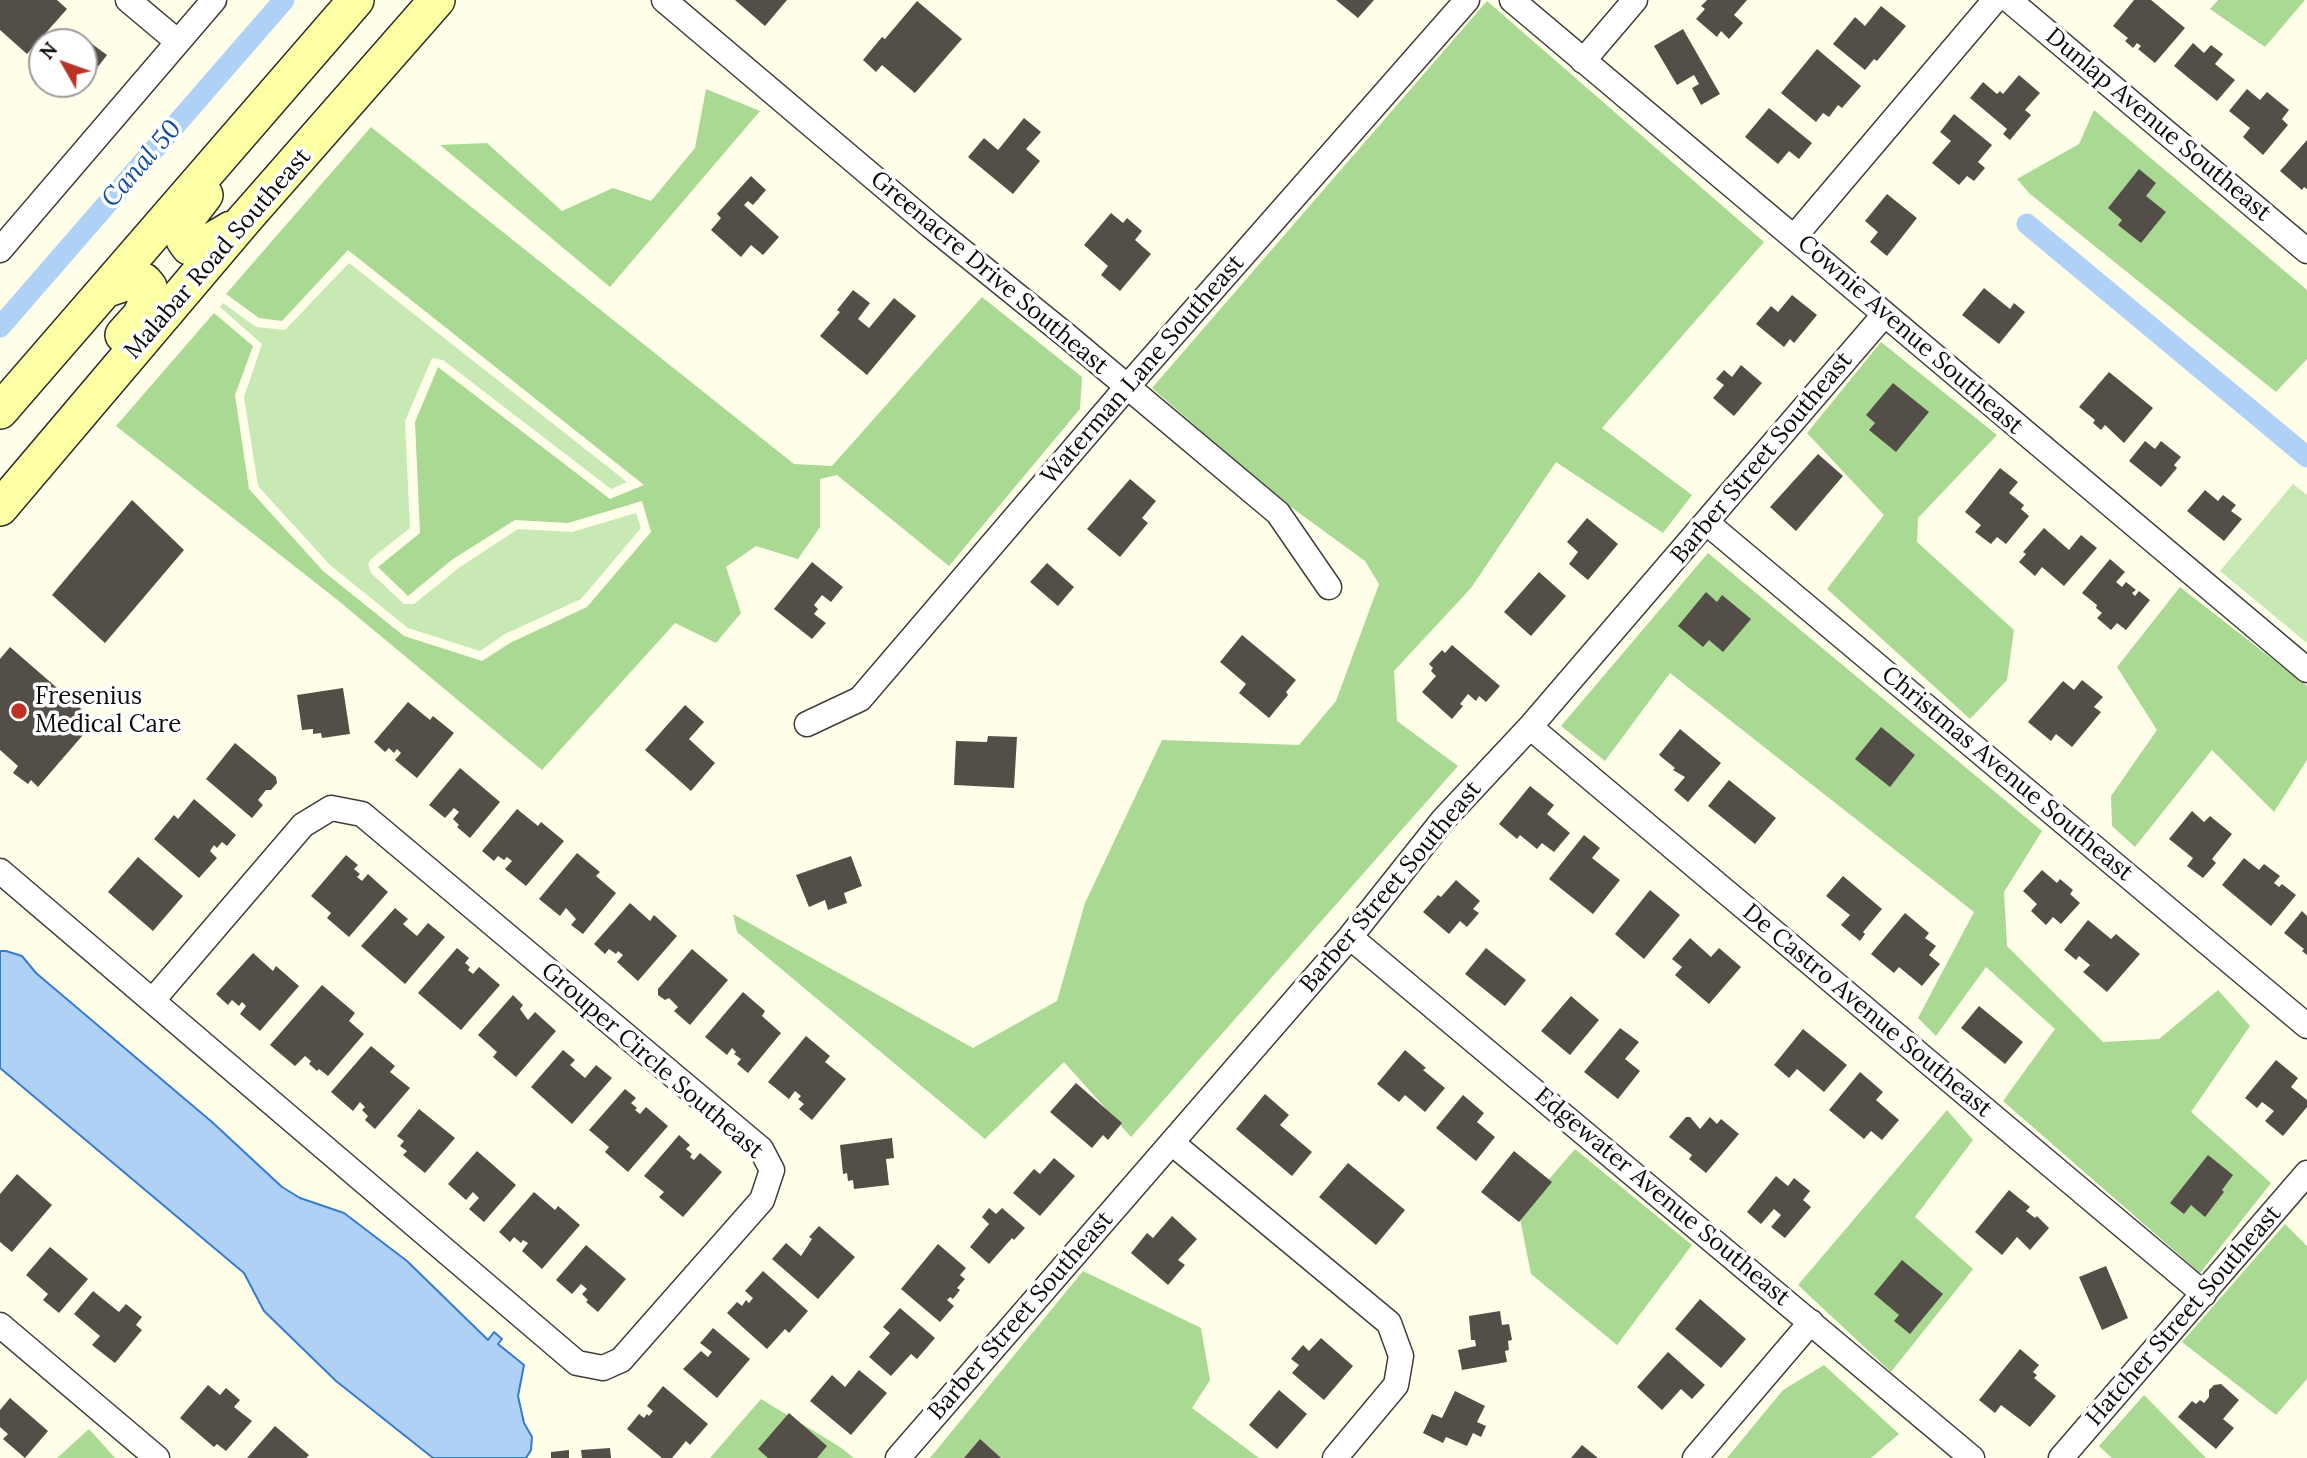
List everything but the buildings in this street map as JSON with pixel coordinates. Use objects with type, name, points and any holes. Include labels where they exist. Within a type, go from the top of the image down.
[{"type":"main road","points":[[0,411],[356,0]]},
{"type":"main road","points":[[356,95],[371,52],[413,0]]},
{"type":"main road","name":"Malabar Road Southeast","points":[[10,497],[244,220],[356,95],[436,0]]},
{"type":"main road","points":[[244,220],[197,249],[188,247],[184,240],[184,228],[202,200],[292,96],[310,53]]},
{"type":"main road","points":[[10,497],[33,442],[139,316],[149,297],[149,287],[144,281],[137,279],[105,290]]},
{"type":"street","points":[[128,0],[178,43]]},
{"type":"street","points":[[0,250],[214,0]]},
{"type":"street","name":"Greenacre Drive Southeast","points":[[664,0],[921,218],[1278,513],[1329,587]]},
{"type":"street","name":"Waterman Lane Southeast","points":[[807,724],[860,699],[1126,387],[1467,0]]},
{"type":"street","name":"Cownie Avenue Southeast","points":[[1512,0],[2307,670]]},
{"type":"street","points":[[1583,61],[1635,0]]},
{"type":"street","points":[[1795,236],[1994,0]]},
{"type":"street","name":"Dunlap Avenue Southeast","points":[[2009,0],[2307,251]]},
{"type":"street","name":"Barber Street Southeast","points":[[898,1458],[1350,937],[1443,820],[1530,727],[1884,315]]},
{"type":"street","name":"Christmas Avenue Southeast","points":[[1707,523],[2307,1026]]},
{"type":"street","name":"De Castro Avenue Southeast","points":[[1530,727],[2204,1294]]},
{"type":"street","name":"Grouper Circle Southeast","points":[[0,872],[577,1363],[603,1368],[621,1360],[762,1200],[772,1170],[761,1149],[362,814],[331,808],[303,825],[153,1000]]},
{"type":"street","name":"Edgewater Avenue Southeast","points":[[1350,937],[1972,1458]]},
{"type":"street","points":[[1172,1143],[1390,1323],[1401,1356],[1396,1385],[1335,1458]]},
{"type":"street","name":"Hatcher Street Southeast","points":[[2061,1458],[2307,1173]]},
{"type":"street","points":[[1695,1458],[1811,1322]]},
{"type":"street","points":[[0,1325],[157,1458]]},
{"type":"green space","points":[[2218,0],[2305,0],[2265,47],[2210,9]]},
{"type":"green space","points":[[1487,1],[1764,242],[1602,428],[1692,495],[1663,533],[1556,462],[1471,588],[1394,671],[1397,721],[1458,766],[1131,1137],[1064,1062],[985,1139],[737,932],[733,914],[973,1048],[1057,1001],[1085,903],[1162,740],[1299,745],[1336,701],[1379,584],[1365,561],[1273,494],[1152,388]]},
{"type":"green space","points":[[706,89],[760,111],[610,287],[440,145],[487,143],[562,211],[613,188],[651,201],[695,148]]},
{"type":"green space","points":[[2094,110],[2307,290],[2307,359],[2276,392],[2030,194],[2017,179],[2079,144]]},
{"type":"green space","points":[[371,127],[794,464],[832,466],[982,297],[1082,377],[1080,409],[949,566],[837,475],[820,479],[820,527],[798,559],[756,546],[726,567],[741,613],[716,643],[675,623],[542,770],[335,598],[116,426],[214,313],[253,346],[235,395],[249,489],[323,571],[404,636],[482,661],[510,643],[587,607],[651,532],[642,501],[568,523],[515,520],[453,559],[408,596],[378,567],[420,533],[415,422],[438,367],[610,499],[644,485],[348,250],[282,321],[259,318],[226,294]]},
{"type":"green space","points":[[349,263],[627,482],[611,489],[443,360],[432,358],[405,421],[410,528],[368,564],[371,573],[404,604],[414,604],[460,567],[518,529],[572,532],[636,513],[641,528],[581,599],[505,634],[480,651],[408,628],[330,565],[258,486],[244,397],[262,344],[220,307],[223,303],[256,327],[285,330]]},
{"type":"green space","points":[[1881,342],[1997,435],[1918,518],[1917,542],[2014,630],[2007,680],[1970,719],[1827,589],[1884,515],[1807,433]]},
{"type":"green space","points":[[2293,484],[2307,495],[2307,643],[2220,571]]},
{"type":"green space","points":[[1708,553],[2042,831],[2004,892],[2007,946],[2103,1042],[2159,1039],[2218,990],[2250,1026],[2191,1112],[2271,1183],[2200,1273],[2003,1101],[2055,1029],[1986,967],[1936,1036],[1918,1018],[1974,912],[1670,673],[1605,761],[1561,726]]},
{"type":"green space","points":[[2180,587],[2307,686],[2307,760],[2274,812],[2212,750],[2135,847],[2112,826],[2111,796],[2157,730],[2117,667]]},
{"type":"green space","points":[[1947,1110],[1973,1140],[1915,1217],[1973,1269],[1891,1372],[1798,1285]]},
{"type":"green space","points":[[1575,1149],[1692,1245],[1617,1345],[1531,1274],[1519,1214]]},
{"type":"green space","points":[[2285,1224],[2307,1246],[2307,1379],[2276,1415],[2182,1342]]},
{"type":"green space","points":[[1083,1271],[1201,1328],[1210,1380],[1192,1408],[1259,1458],[930,1458]]},
{"type":"green space","points":[[1824,1365],[1899,1434],[1871,1458],[1727,1458],[1783,1390]]},
{"type":"green space","points":[[2144,1395],[2206,1458],[2112,1458],[2099,1446]]},
{"type":"green space","points":[[761,1399],[840,1447],[854,1458],[710,1458]]},
{"type":"green space","points":[[89,1429],[115,1458],[57,1458]]},
{"type":"water","points":[[0,951],[22,956],[36,973],[212,1122],[282,1187],[300,1198],[344,1213],[407,1261],[488,1340],[494,1332],[502,1339],[498,1344],[524,1365],[518,1396],[524,1423],[532,1437],[531,1450],[526,1458],[433,1458],[336,1381],[264,1311],[244,1273],[0,1068]]},
{"type":"waterway","name":"Canal 50","points":[[0,327],[284,0]]},
{"type":"waterway","points":[[2027,224],[2307,457]]},
{"type":"place","name":"Fresenius Medical Care","points":[[19,711]]}]
